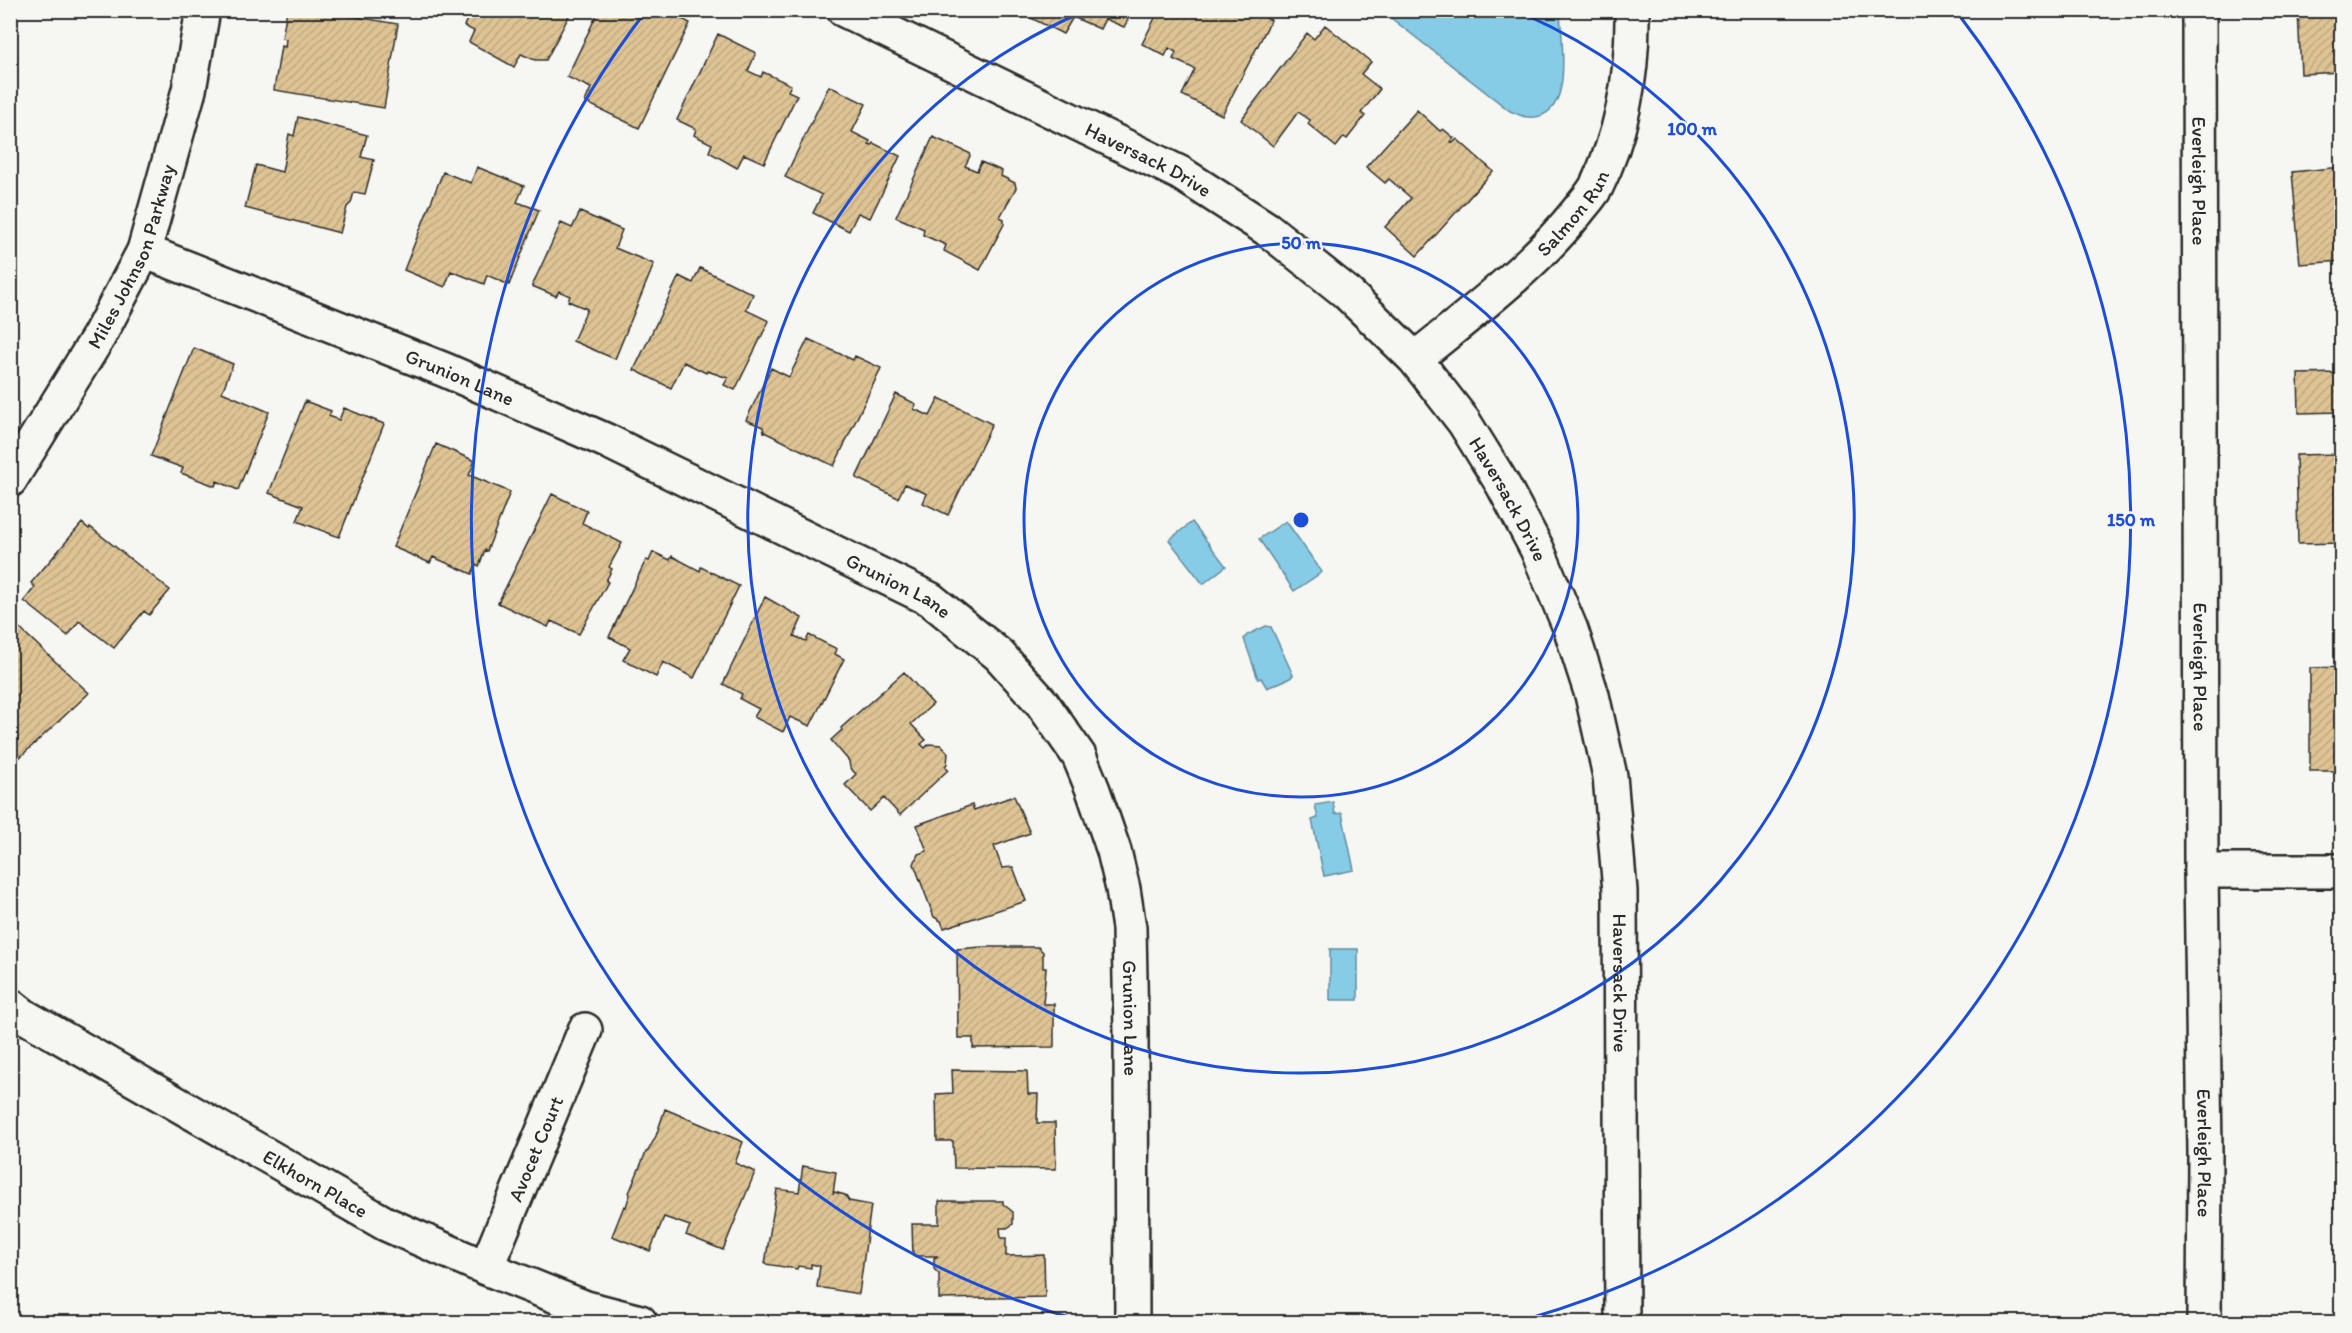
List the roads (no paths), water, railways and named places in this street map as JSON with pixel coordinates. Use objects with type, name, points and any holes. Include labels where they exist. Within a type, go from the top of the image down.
[{"type":"street","name":"Miles Johnson Parkway","points":[[10,480],[99,336],[144,251],[189,90],[203,10]]},
{"type":"street","name":"Haversack Drive","points":[[844,10],[1180,173],[1267,229],[1346,292],[1415,359],[1464,422],[1503,485],[1537,549],[1578,651],[1592,695],[1610,776],[1620,891],[1622,1323]]},
{"type":"street","name":"Salmon Run","points":[[1415,359],[1525,268],[1566,225],[1595,189],[1614,144],[1626,102],[1633,54],[1632,10]]},
{"type":"street","name":"Everleigh Place","points":[[2199,10],[2204,1323]]},
{"type":"street","name":"Grunion Lane","points":[[144,251],[445,370],[607,441],[930,599],[999,655],[1042,703],[1079,756],[1094,790],[1114,851],[1123,889],[1129,928],[1132,1323]]},
{"type":"street","points":[[2201,871],[2342,871]]},
{"type":"street","name":"Elkhorn Place","points":[[10,1005],[24,1016],[386,1224],[486,1268],[586,1308],[640,1323]]},
{"type":"street","name":"Avocet Court","points":[[486,1268],[585,1030]]},
{"type":"water","points":[[1382,11],[1560,11],[1562,76],[1559,93],[1553,106],[1543,115],[1528,117],[1510,111]]},
{"type":"water","points":[[1286,521],[1322,572],[1294,591],[1259,539]]},
{"type":"water","points":[[1192,522],[1226,566],[1203,584],[1169,540]]},
{"type":"water","points":[[1266,626],[1271,627],[1293,675],[1267,688],[1261,678],[1258,679],[1244,639],[1247,635]]},
{"type":"water","points":[[1333,802],[1335,814],[1342,813],[1354,870],[1324,876],[1312,820],[1318,818],[1315,805]]},
{"type":"water","points":[[1330,949],[1358,949],[1358,1000],[1330,1000]]}]
